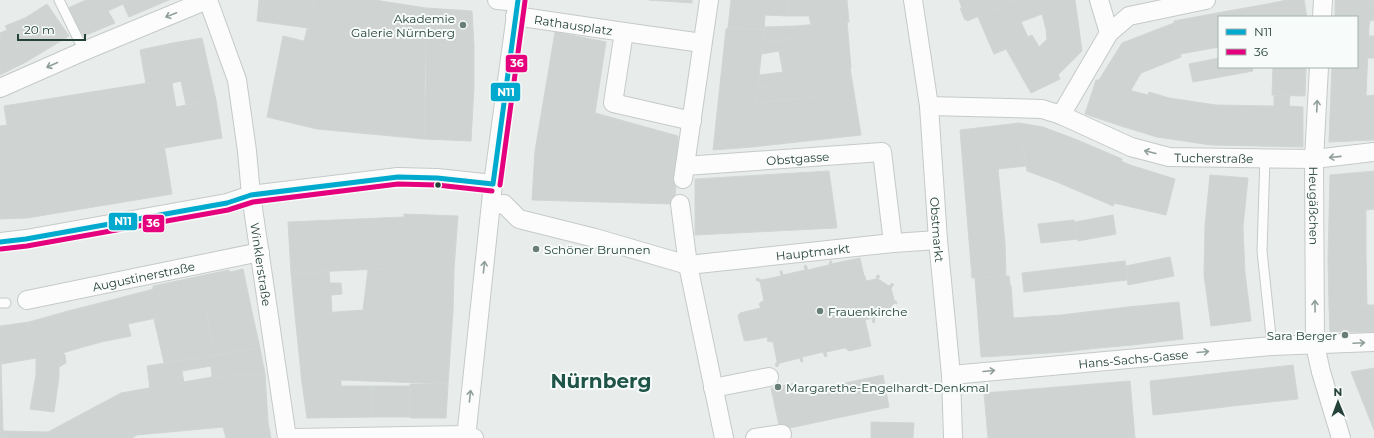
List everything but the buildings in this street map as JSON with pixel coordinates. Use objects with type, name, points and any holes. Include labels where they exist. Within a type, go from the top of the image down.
[{"type":"street","points":[[0,88],[84,51],[208,0]]},
{"type":"street","name":"Winklerstraße","points":[[208,0],[237,80],[247,151],[251,195],[287,438]]},
{"type":"street","name":"Rathausplatz","points":[[496,0],[624,32],[702,43]]},
{"type":"street","name":"Obstmarkt","points":[[913,0],[929,106],[938,240],[949,353],[953,438]]},
{"type":"street","points":[[1099,0],[1109,33]]},
{"type":"street","points":[[929,106],[1042,109],[1061,115],[1109,33],[1129,16],[1206,0]]},
{"type":"street","points":[[1322,16],[1323,0]]},
{"type":"street","points":[[692,120],[708,4]]},
{"type":"street","points":[[295,438],[468,437],[493,184],[517,6]]},
{"type":"street","name":"Rathausplatz","points":[[624,32],[613,103],[692,120]]},
{"type":"street","name":"Heugäßchen","points":[[1319,68],[1314,159],[1316,345],[1321,372],[1341,438]]},
{"type":"street","name":"Tucherstraße","points":[[1061,115],[1131,147],[1169,157],[1314,159],[1374,152]]},
{"type":"street","name":"Obstgasse","points":[[692,120],[684,172],[714,164],[882,152],[892,243]]},
{"type":"street","points":[[0,242],[26,240],[220,204],[251,195],[398,176],[437,178],[493,184]]},
{"type":"street","name":"Hauptmarkt","points":[[491,205],[504,204],[519,219],[695,264],[892,243],[938,240]]},
{"type":"street","points":[[680,204],[695,264],[713,388],[724,438]]},
{"type":"street","name":"Augustinerstraße","points":[[27,300],[260,252]]},
{"type":"street","name":"Hans-Sachs-Gasse","points":[[950,374],[1272,346],[1374,342]]},
{"type":"street","points":[[713,388],[769,377]]},
{"type":"street","points":[[755,438],[782,434]]},
{"type":"lane","points":[[59,0],[84,51]]},
{"type":"lane","points":[[1265,158],[1262,251],[1272,346]]},
{"type":"transit line","name":"N11","points":[[493,184],[518,0]]},
{"type":"transit line","name":"36","points":[[500,185],[525,1]]},
{"type":"transit line","name":"N11","points":[[0,242],[26,239],[227,203],[251,195],[398,177],[437,178],[493,184]]},
{"type":"transit line","name":"36","points":[[1,249],[27,246],[228,210],[253,202],[398,184],[437,185],[492,191]]},
{"type":"place","name":"Akademie Galerie Nürnberg","points":[[463,25]]},
{"type":"place","name":"Schöner Brunnen","points":[[536,249]]},
{"type":"place","name":"Frauenkirche","points":[[820,311]]},
{"type":"place","name":"Sara Berger","points":[[1345,335]]},
{"type":"place","name":"Margarethe-Engelhardt-Denkmal","points":[[778,387]]},
{"type":"district","name":"Nürnberg","points":[[601,381]]}]
